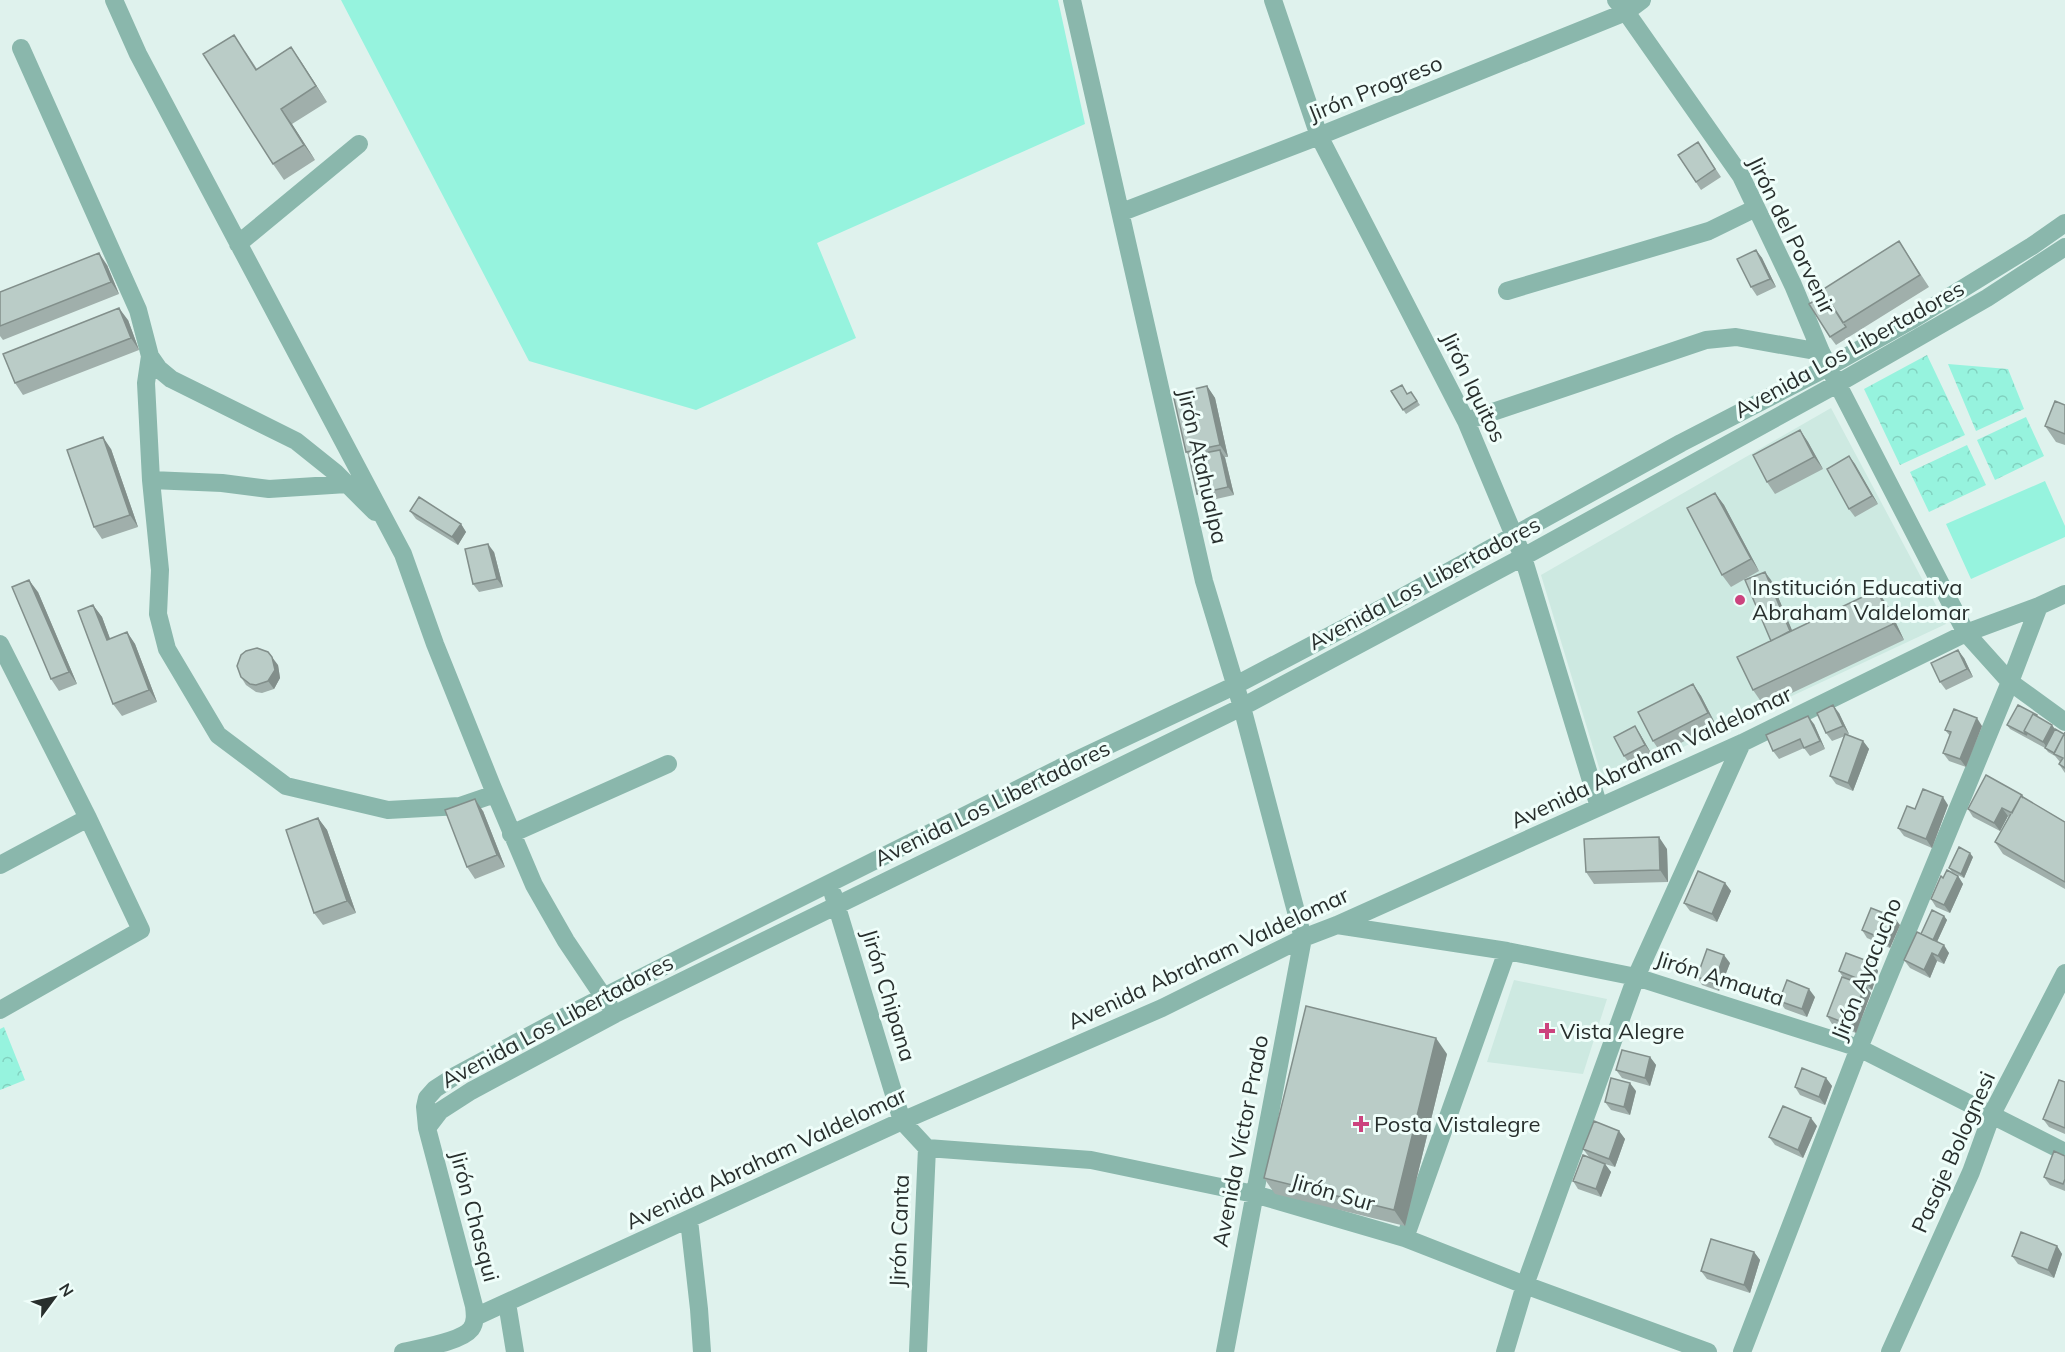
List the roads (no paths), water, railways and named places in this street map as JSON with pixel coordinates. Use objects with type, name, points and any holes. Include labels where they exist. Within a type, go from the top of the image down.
[{"type":"street","points":[[114,0],[138,54],[403,554],[435,644],[511,834],[534,885],[566,941],[615,1014]]},
{"type":"street","name":"Jirón Atahualpa","points":[[1072,0],[1204,581],[1242,707],[1303,938]]},
{"type":"street","name":"Jirón Iquitos","points":[[1273,0],[1319,136],[1466,421],[1523,557],[1599,807]]},
{"type":"street","name":"Jirón Progreso","points":[[1122,212],[1319,136],[1621,6],[1642,0]]},
{"type":"street","name":"Jirón del Porvenir","points":[[1621,6],[1741,176],[1793,285],[1824,359],[1966,633],[2010,682],[2065,722]]},
{"type":"street","points":[[21,48],[138,310],[150,356],[159,369],[171,379],[296,441],[347,484],[387,524]]},
{"type":"street","points":[[238,244],[359,144]]},
{"type":"street","points":[[1507,291],[1708,231],[1756,208]]},
{"type":"street","name":"Avenida Los Libertadores","points":[[427,1128],[425,1107],[427,1098],[435,1089],[455,1076],[604,996],[984,806],[1234,686],[1388,605],[1681,443],[1824,359],[1910,321],[2032,246],[2065,223]]},
{"type":"street","points":[[2032,246],[2060,256]]},
{"type":"street","name":"Avenida Los Libertadores","points":[[427,1128],[440,1111],[471,1090],[615,1014],[1242,707],[1523,557],[1837,384],[2060,256]]},
{"type":"street","points":[[1466,421],[1706,340],[1736,337],[1824,359]]},
{"type":"street","points":[[150,356],[146,383],[151,480],[160,570],[158,614],[167,649],[218,735],[286,786],[388,810],[460,806],[495,794]]},
{"type":"street","points":[[151,480],[222,483],[269,489],[347,484]]},
{"type":"street","name":"Avenida Abraham Valdelomar","points":[[402,1352],[462,1337],[471,1329],[475,1317],[902,1121],[1162,1008],[1303,938],[1337,925],[1742,743],[1966,633],[2065,594]]},
{"type":"street","name":"Jirón Ayacucho","points":[[1742,1352],[1859,1048],[2010,682],[2039,606]]},
{"type":"street","points":[[0,644],[7,673],[88,818],[141,930],[0,1010]]},
{"type":"street","points":[[1505,1352],[1525,1285],[1636,977],[1742,743]]},
{"type":"street","points":[[511,834],[668,764]]},
{"type":"street","points":[[984,806],[995,828]]},
{"type":"street","points":[[0,865],[88,818]]},
{"type":"street","points":[[928,834],[939,856]]},
{"type":"street","name":"Jirón Chipana","points":[[828,883],[902,1121]]},
{"type":"street","name":"Jirón Amauta","points":[[1337,925],[1507,951],[1636,977],[1859,1048],[2065,1152]]},
{"type":"street","name":"Avenida Víctor Prado","points":[[1225,1352],[1303,938]]},
{"type":"street","points":[[1405,1238],[1507,951]]},
{"type":"street","name":"Pasaje Bolognesi","points":[[1890,1352],[1971,1172],[1992,1114],[2065,973]]},
{"type":"street","name":"Jirón Canta","points":[[902,1121],[927,1148],[918,1352]]},
{"type":"street","name":"Jirón Chasqui","points":[[427,1128],[475,1317]]},
{"type":"street","name":"Jirón Sur","points":[[927,1148],[1091,1160],[1254,1194],[1405,1238],[1708,1352]]},
{"type":"street","points":[[689,1220],[702,1352]]},
{"type":"street","name":"Jirón Chasqui","points":[[507,1303],[515,1352]]},
{"type":"place","name":"Institución Educativa Abraham Valdelomar","points":[[1740,600]]},
{"type":"place","name":"Vista Alegre","points":[[1547,1031]]},
{"type":"place","name":"Posta Vistalegre","points":[[1361,1124]]}]
